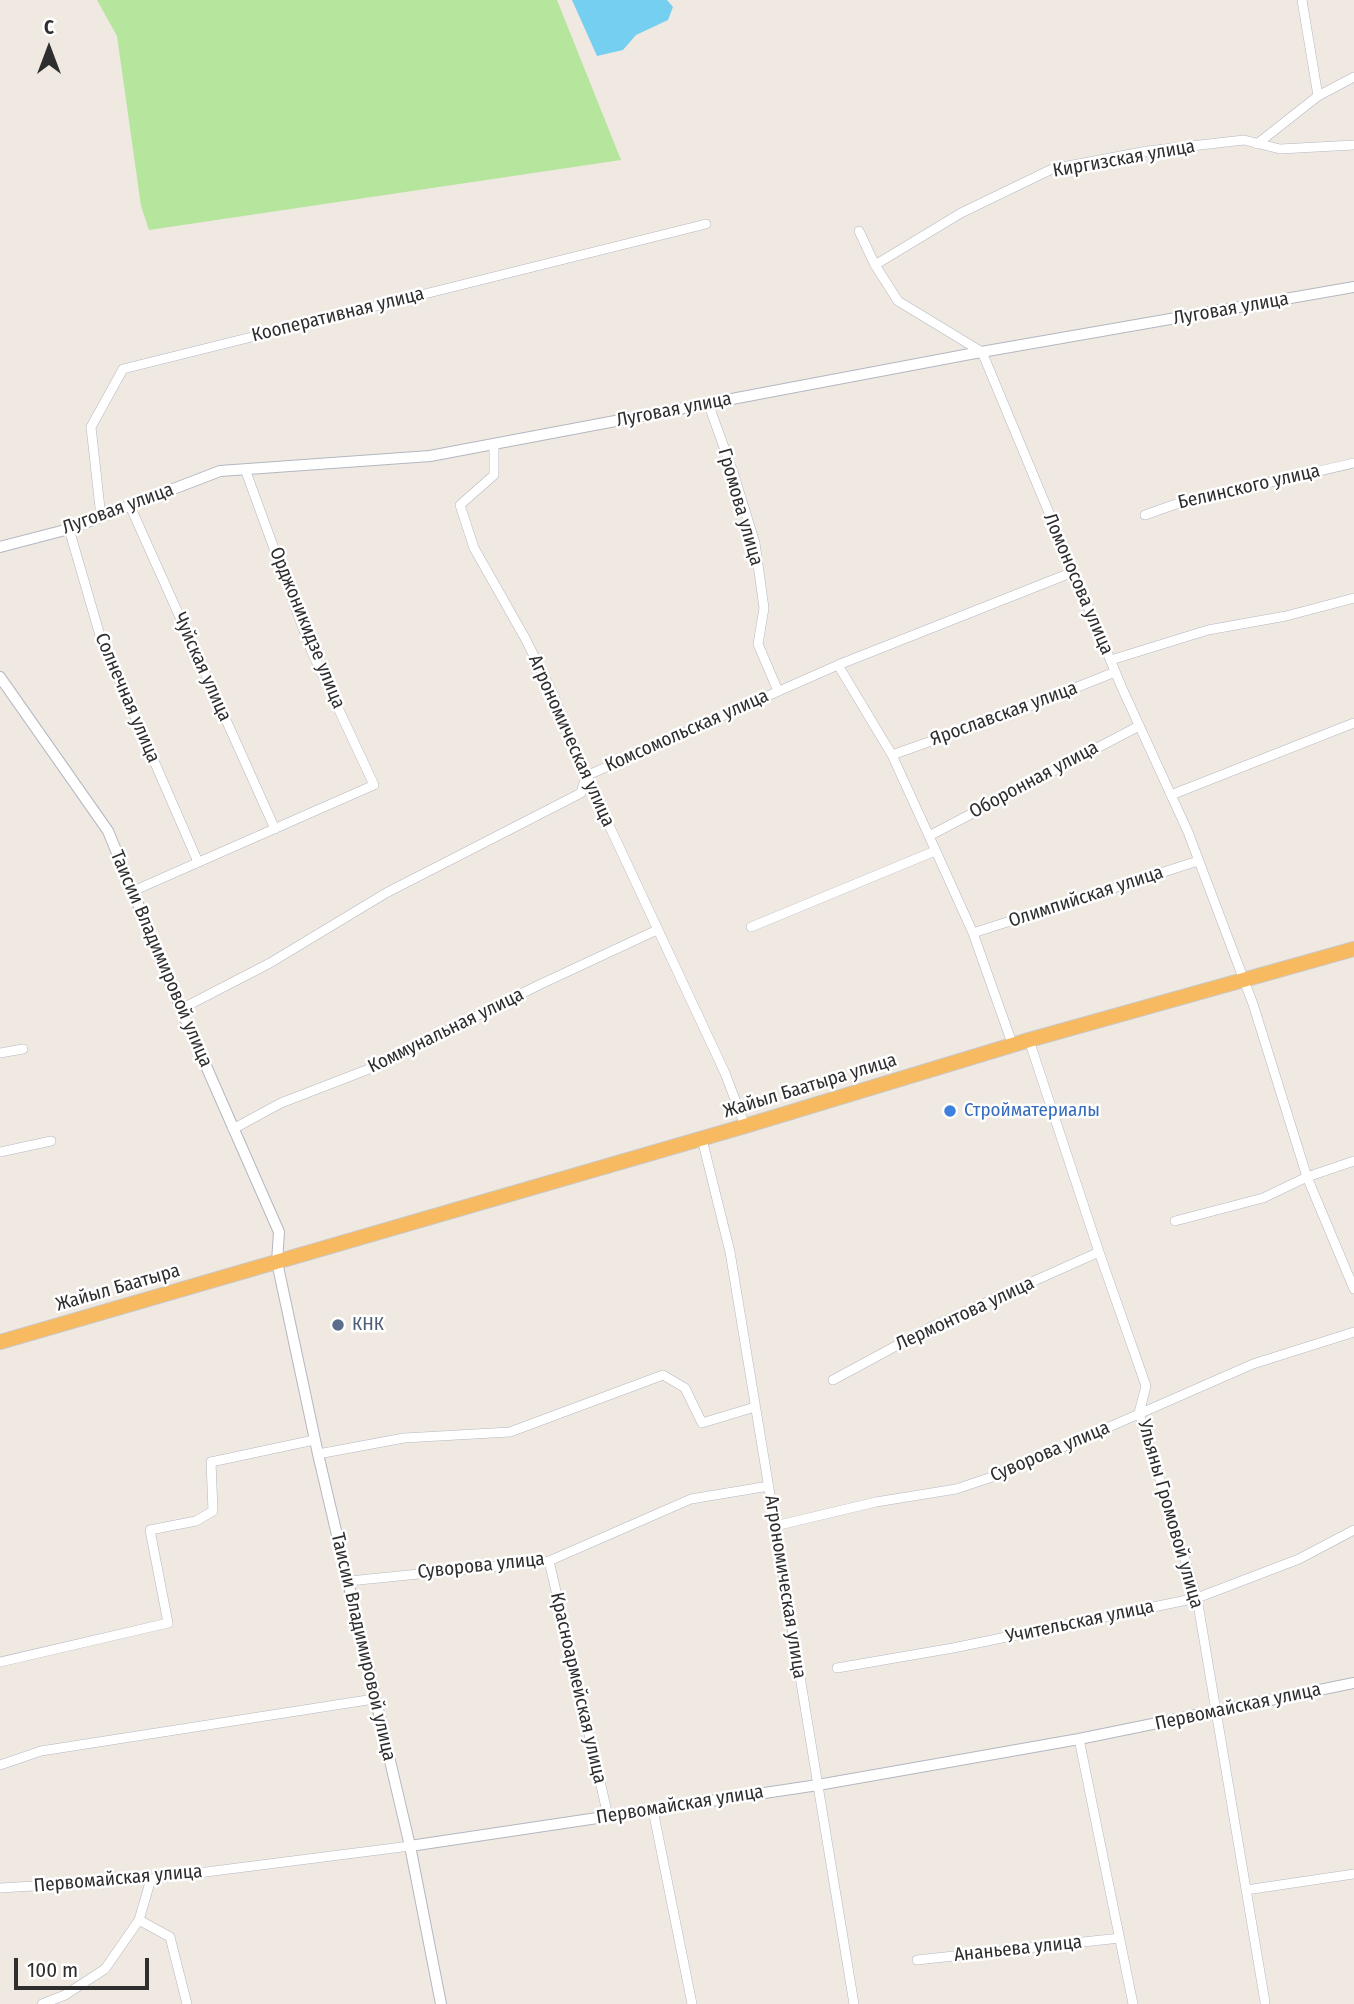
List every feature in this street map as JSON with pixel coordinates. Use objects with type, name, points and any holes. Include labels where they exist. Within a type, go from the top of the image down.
[{"type":"highway","name":"Жайыл Баатыра улица","points":[[277,1262],[702,1139],[1029,1040],[1354,948]]},
{"type":"highway","name":"Жайыл Баатыра","points":[[0,1342],[277,1262]]},
{"type":"street","points":[[1302,0],[1318,96]]},
{"type":"street","points":[[1257,144],[1318,96],[1354,77]]},
{"type":"street","name":"Киргизская улица","points":[[875,265],[961,213],[1052,169],[1147,151],[1244,141],[1280,149],[1354,145]]},
{"type":"street","name":"Кооперативная улица","points":[[101,517],[91,427],[123,369],[706,224]]},
{"type":"street","points":[[859,231],[875,265],[898,302],[982,352]]},
{"type":"street","name":"Луговая улица","points":[[0,547],[69,529],[220,471],[430,456],[982,352],[1354,287]]},
{"type":"street","name":"Ломоносова улица","points":[[982,352],[1115,672],[1198,860],[1244,981],[1307,1177],[1354,1289]]},
{"type":"street","name":"Громова улица","points":[[708,403],[755,542],[764,608],[758,644],[778,691]]},
{"type":"street","name":"Агрономическая улица","points":[[494,444],[494,475],[460,505],[474,548],[553,694],[586,776],[725,1073],[745,1126]]},
{"type":"street","name":"Белинского улица","points":[[1145,515],[1176,504],[1354,463]]},
{"type":"street","name":"Орджоникидзе улица","points":[[246,469],[311,650],[374,785],[275,829]]},
{"type":"street","name":"Чуйская улица","points":[[130,506],[275,829]]},
{"type":"street","name":"Солнечная улица","points":[[69,529],[101,639],[198,862]]},
{"type":"street","name":"Комсомольская улица","points":[[181,1009],[217,992],[386,893],[581,793],[586,776],[838,665],[1073,572]]},
{"type":"street","points":[[1111,660],[1208,630],[1286,616],[1354,598]]},
{"type":"street","points":[[838,665],[892,755],[973,933],[1013,1045]]},
{"type":"street","name":"Ярославская улица","points":[[892,755],[1030,706],[1115,672]]},
{"type":"street","name":"Таисии Владимировой улица","points":[[0,677],[108,831],[181,1009],[279,1232],[277,1262],[314,1440],[410,1846],[441,2004]]},
{"type":"street","points":[[1171,795],[1354,723]]},
{"type":"street","name":"Оборонная улица","points":[[929,836],[1139,726]]},
{"type":"street","points":[[133,891],[275,829]]},
{"type":"street","points":[[751,927],[935,851]]},
{"type":"street","name":"Олимпийская улица","points":[[973,933],[1198,860]]},
{"type":"street","name":"Коммунальная улица","points":[[233,1129],[281,1103],[369,1069],[657,930]]},
{"type":"street","name":"Ульяны Громовой улица","points":[[1029,1040],[1146,1386],[1139,1413],[1197,1598],[1265,2002]]},
{"type":"street","points":[[0,1053],[23,1049]]},
{"type":"street","name":"Агрономическая улица","points":[[702,1139],[730,1252],[854,2004]]},
{"type":"street","points":[[0,1152],[51,1141]]},
{"type":"street","points":[[1175,1221],[1263,1198],[1307,1177],[1354,1161]]},
{"type":"street","name":"Лермонтова улица","points":[[833,1380],[931,1327],[1099,1252]]},
{"type":"street","name":"Суворова улица","points":[[775,1526],[876,1502],[956,1489],[1004,1473],[1253,1364],[1354,1332]]},
{"type":"street","points":[[318,1454],[404,1438],[510,1432],[663,1375],[685,1388],[702,1423],[755,1406]]},
{"type":"street","points":[[0,1662],[169,1623],[150,1530],[196,1521],[214,1511],[211,1462],[314,1440]]},
{"type":"street","name":"Суворова улица","points":[[349,1581],[549,1561],[691,1499],[769,1486]]},
{"type":"street","name":"Учительская улица","points":[[837,1668],[953,1648],[1197,1598],[1299,1559],[1354,1531]]},
{"type":"street","name":"Красноармейская улица","points":[[549,1561],[608,1816]]},
{"type":"street","name":"Первомайская улица","points":[[0,1888],[151,1878],[410,1846],[653,1810],[818,1785],[1079,1739],[1354,1683]]},
{"type":"street","points":[[0,1765],[41,1751],[374,1699]]},
{"type":"street","points":[[1079,1739],[1133,2004]]},
{"type":"street","points":[[653,1810],[692,2004]]},
{"type":"street","points":[[1247,1890],[1354,1874]]},
{"type":"street","points":[[42,2004],[65,1995],[105,1969],[139,1920],[151,1878]]},
{"type":"street","points":[[139,1920],[170,1937],[187,2004]]},
{"type":"street","name":"Ананьева улица","points":[[917,1960],[1120,1938]]},
{"type":"green space","points":[[97,0],[557,0],[621,160],[149,230],[141,206],[117,36]]},
{"type":"water","points":[[572,0],[667,0],[673,7],[668,20],[636,35],[623,50],[597,56]]},
{"type":"place","name":"Стройматериалы","points":[[950,1111]]},
{"type":"place","name":"КНК","points":[[338,1325]]}]
